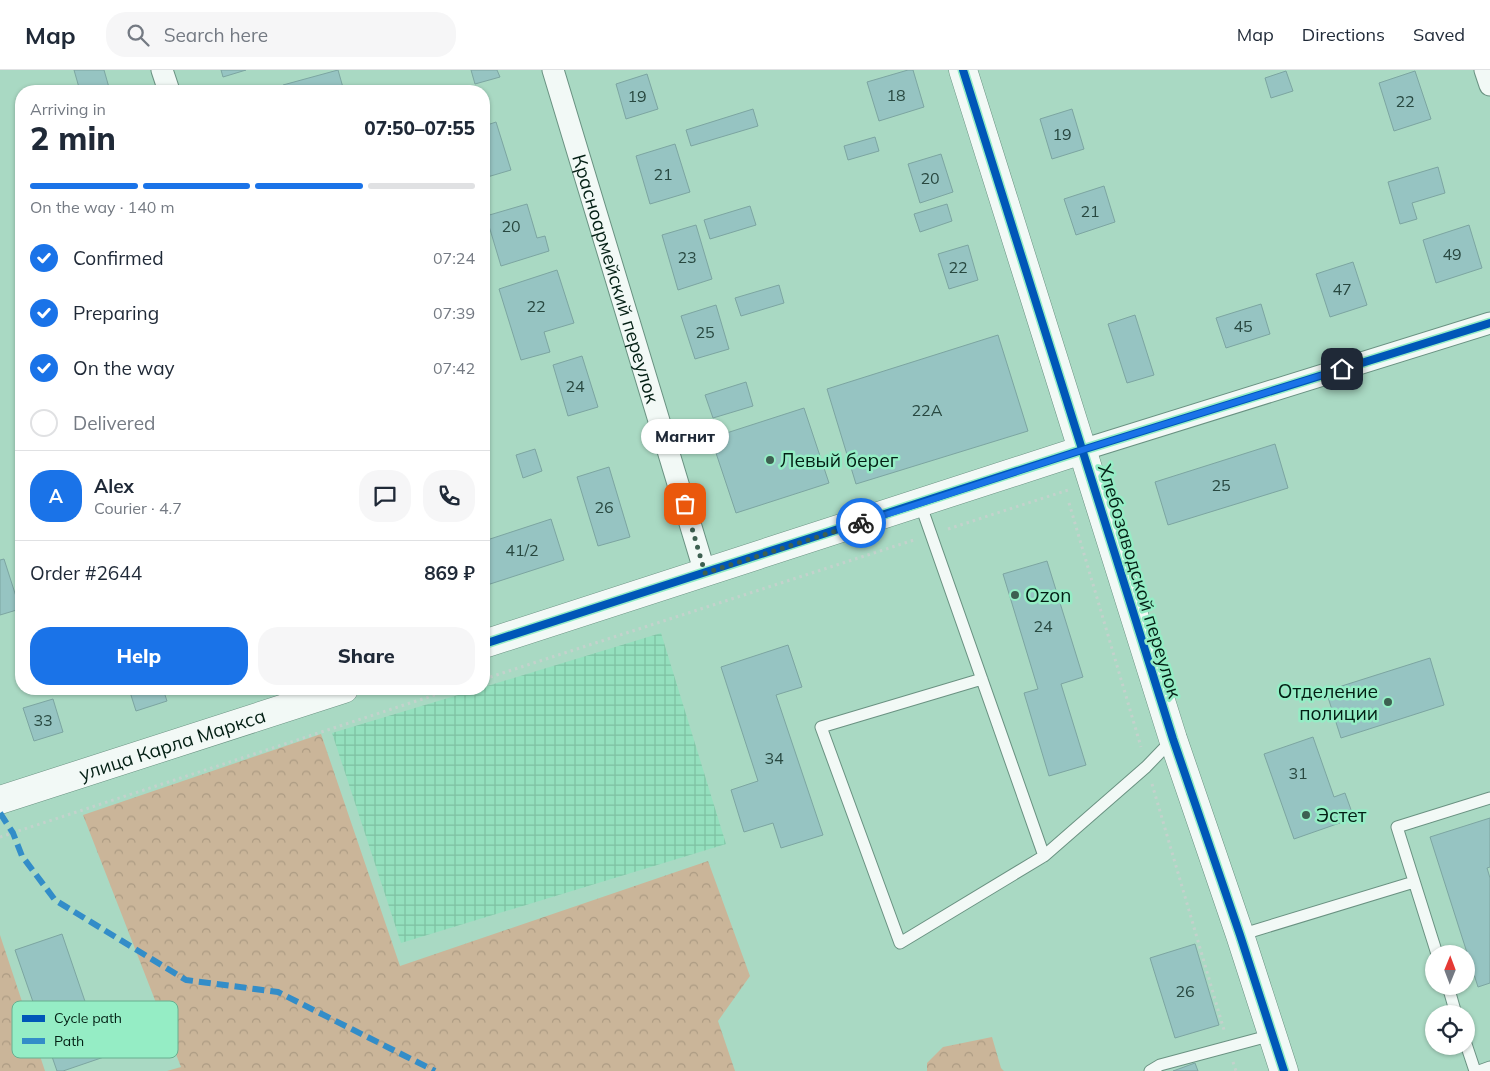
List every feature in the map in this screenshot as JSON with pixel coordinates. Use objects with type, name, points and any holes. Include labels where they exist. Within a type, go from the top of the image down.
[{"type":"street","points":[[162,70],[167,85]]},
{"type":"street","name":"Красноармейский переулок","points":[[553,70],[705,573]]},
{"type":"street","name":"Хлебозаводской переулок","points":[[963,70],[1173,739],[1284,1071]]},
{"type":"street","points":[[1485,70],[1490,85]]},
{"type":"street","points":[[490,642],[1082,450],[1490,323]]},
{"type":"street","name":"улица Карла Маркса","points":[[0,800],[325,695]]},
{"type":"lane","points":[[920,503],[1044,856]]},
{"type":"lane","points":[[982,679],[821,727],[900,943],[1044,856],[1146,767],[1173,739]]},
{"type":"lane","points":[[1434,945],[1397,827],[1490,798]]},
{"type":"lane","points":[[1240,935],[1414,882]]},
{"type":"lane","points":[[1150,1071],[1160,1065],[1272,1034]]},
{"type":"lane","points":[[1470,1055],[1475,1071]]},
{"type":"lane","points":[[1479,1071],[1490,1067]]},
{"type":"path","points":[[490,677],[1092,483]]},
{"type":"path","points":[[0,837],[435,695]]},
{"type":"shaded area","points":[[661,633],[726,844],[401,943],[332,733],[458,695],[490,695],[490,685]]},
{"type":"green space","points":[[321,734],[400,966],[708,861],[750,976],[718,1021],[735,1071],[167,1071],[181,1067],[178,1058],[178,1001],[155,1001],[83,815]]},
{"type":"green space","points":[[0,935],[22,1001],[12,1001],[12,1058],[41,1058],[45,1071],[0,1071]]},
{"type":"green space","points":[[992,1037],[1001,1068],[1004,1071],[927,1071],[927,1063],[943,1047]]},
{"type":"building","points":[[74,70],[104,70],[108,85],[78,85]]},
{"type":"building","points":[[221,70],[246,70],[223,77]]},
{"type":"building","points":[[338,70],[342,85],[283,85]]},
{"type":"building","points":[[471,70],[497,70],[500,77],[475,84]]},
{"type":"building","points":[[913,70],[924,107],[879,121],[867,82]]},
{"type":"building","points":[[1286,71],[1293,91],[1271,98],[1265,78]]},
{"type":"building","points":[[1415,71],[1431,119],[1394,131],[1379,83]]},
{"type":"building","points":[[647,74],[658,109],[626,119],[616,84]]},
{"type":"building","points":[[753,109],[758,126],[691,146],[686,130]]},
{"type":"building","points":[[1072,109],[1084,149],[1052,159],[1040,119]]},
{"type":"building","points":[[496,122],[511,170],[490,176],[490,124]]},
{"type":"building","points":[[875,137],[879,151],[848,160],[844,146]]},
{"type":"building","points":[[675,144],[690,192],[650,204],[636,156]]},
{"type":"building","points":[[941,154],[953,192],[920,203],[908,164]]},
{"type":"building","points":[[1438,167],[1445,193],[1412,203],[1417,219],[1400,224],[1388,182]]},
{"type":"building","points":[[1104,186],[1115,222],[1076,235],[1064,199]]},
{"type":"building","points":[[527,204],[537,238],[545,236],[549,251],[501,266],[490,229],[490,215]]},
{"type":"building","points":[[947,204],[952,221],[920,232],[914,214]]},
{"type":"building","points":[[750,206],[756,225],[710,239],[704,220]]},
{"type":"building","points":[[696,225],[712,279],[678,290],[662,235]]},
{"type":"building","points":[[1469,225],[1482,268],[1436,283],[1423,240]]},
{"type":"building","points":[[968,245],[978,280],[949,289],[938,254]]},
{"type":"building","points":[[1353,262],[1367,305],[1330,317],[1316,274]]},
{"type":"building","points":[[557,270],[574,323],[544,332],[550,352],[521,360],[499,289]]},
{"type":"building","points":[[779,285],[784,303],[741,316],[735,298]]},
{"type":"building","points":[[1261,304],[1270,334],[1226,348],[1216,318]]},
{"type":"building","points":[[716,305],[729,349],[695,359],[681,316]]},
{"type":"building","points":[[1135,315],[1154,375],[1127,383],[1108,324]]},
{"type":"building","points":[[998,335],[1028,431],[856,484],[827,389]]},
{"type":"building","points":[[582,356],[598,407],[568,416],[553,365]]},
{"type":"building","points":[[746,382],[753,406],[713,418],[705,395]]},
{"type":"building","name":"Левый берег","points":[[804,408],[829,483],[736,513],[711,438]]},
{"type":"building","points":[[1275,444],[1288,488],[1168,525],[1155,482]]},
{"type":"building","points":[[535,449],[542,471],[523,478],[516,455]]},
{"type":"building","points":[[609,467],[630,537],[598,546],[577,477]]},
{"type":"building","points":[[551,519],[564,560],[490,584],[490,539]]},
{"type":"building","points":[[4,559],[15,593],[15,610],[0,615],[0,560]]},
{"type":"building","points":[[1047,561],[1083,677],[1061,684],[1086,765],[1049,776],[1024,693],[1038,689],[1003,574]]},
{"type":"building","points":[[788,645],[802,687],[776,695],[823,835],[781,848],[773,823],[744,832],[731,790],[758,781],[721,667]]},
{"type":"building","points":[[1430,658],[1444,705],[1341,738],[1326,691]]},
{"type":"building","points":[[131,695],[165,695],[167,701],[136,711]]},
{"type":"building","points":[[53,699],[63,732],[34,741],[23,708]]},
{"type":"building","points":[[1313,737],[1334,797],[1345,793],[1354,818],[1294,839],[1264,754]]},
{"type":"building","points":[[1490,818],[1490,867],[1487,868],[1490,878],[1490,983],[1478,987],[1475,978],[1475,945],[1465,945],[1430,837]]},
{"type":"building","points":[[62,934],[85,1001],[33,1001],[15,950]]},
{"type":"building","points":[[1195,944],[1219,1025],[1175,1038],[1150,958]]},
{"type":"building","points":[[52,1058],[101,1058],[63,1071],[57,1071]]},
{"type":"building","points":[[1195,1063],[1198,1071],[1173,1071]]},
{"type":"marked path","points":[[0,813],[13,833],[22,856],[55,900],[186,980],[278,992],[435,1071]]},
{"type":"cycle path","points":[[963,70],[1173,739],[1284,1071]]},
{"type":"cycle path","points":[[490,642],[1082,450],[1490,323]]},
{"type":"way so far","points":[[685,504],[705,573],[861,523]]},
{"type":"place","name":"Левый берег","points":[[770,460]]},
{"type":"place","name":"Магнит","points":[[685,504]]},
{"type":"place","name":"Ozon","points":[[1015,595]]},
{"type":"place","name":"Отделение полиции","points":[[1388,702]]},
{"type":"place","name":"Эстет","points":[[1306,815]]},
{"type":"route","points":[[861,523],[1082,450],[1342,369]]}]
